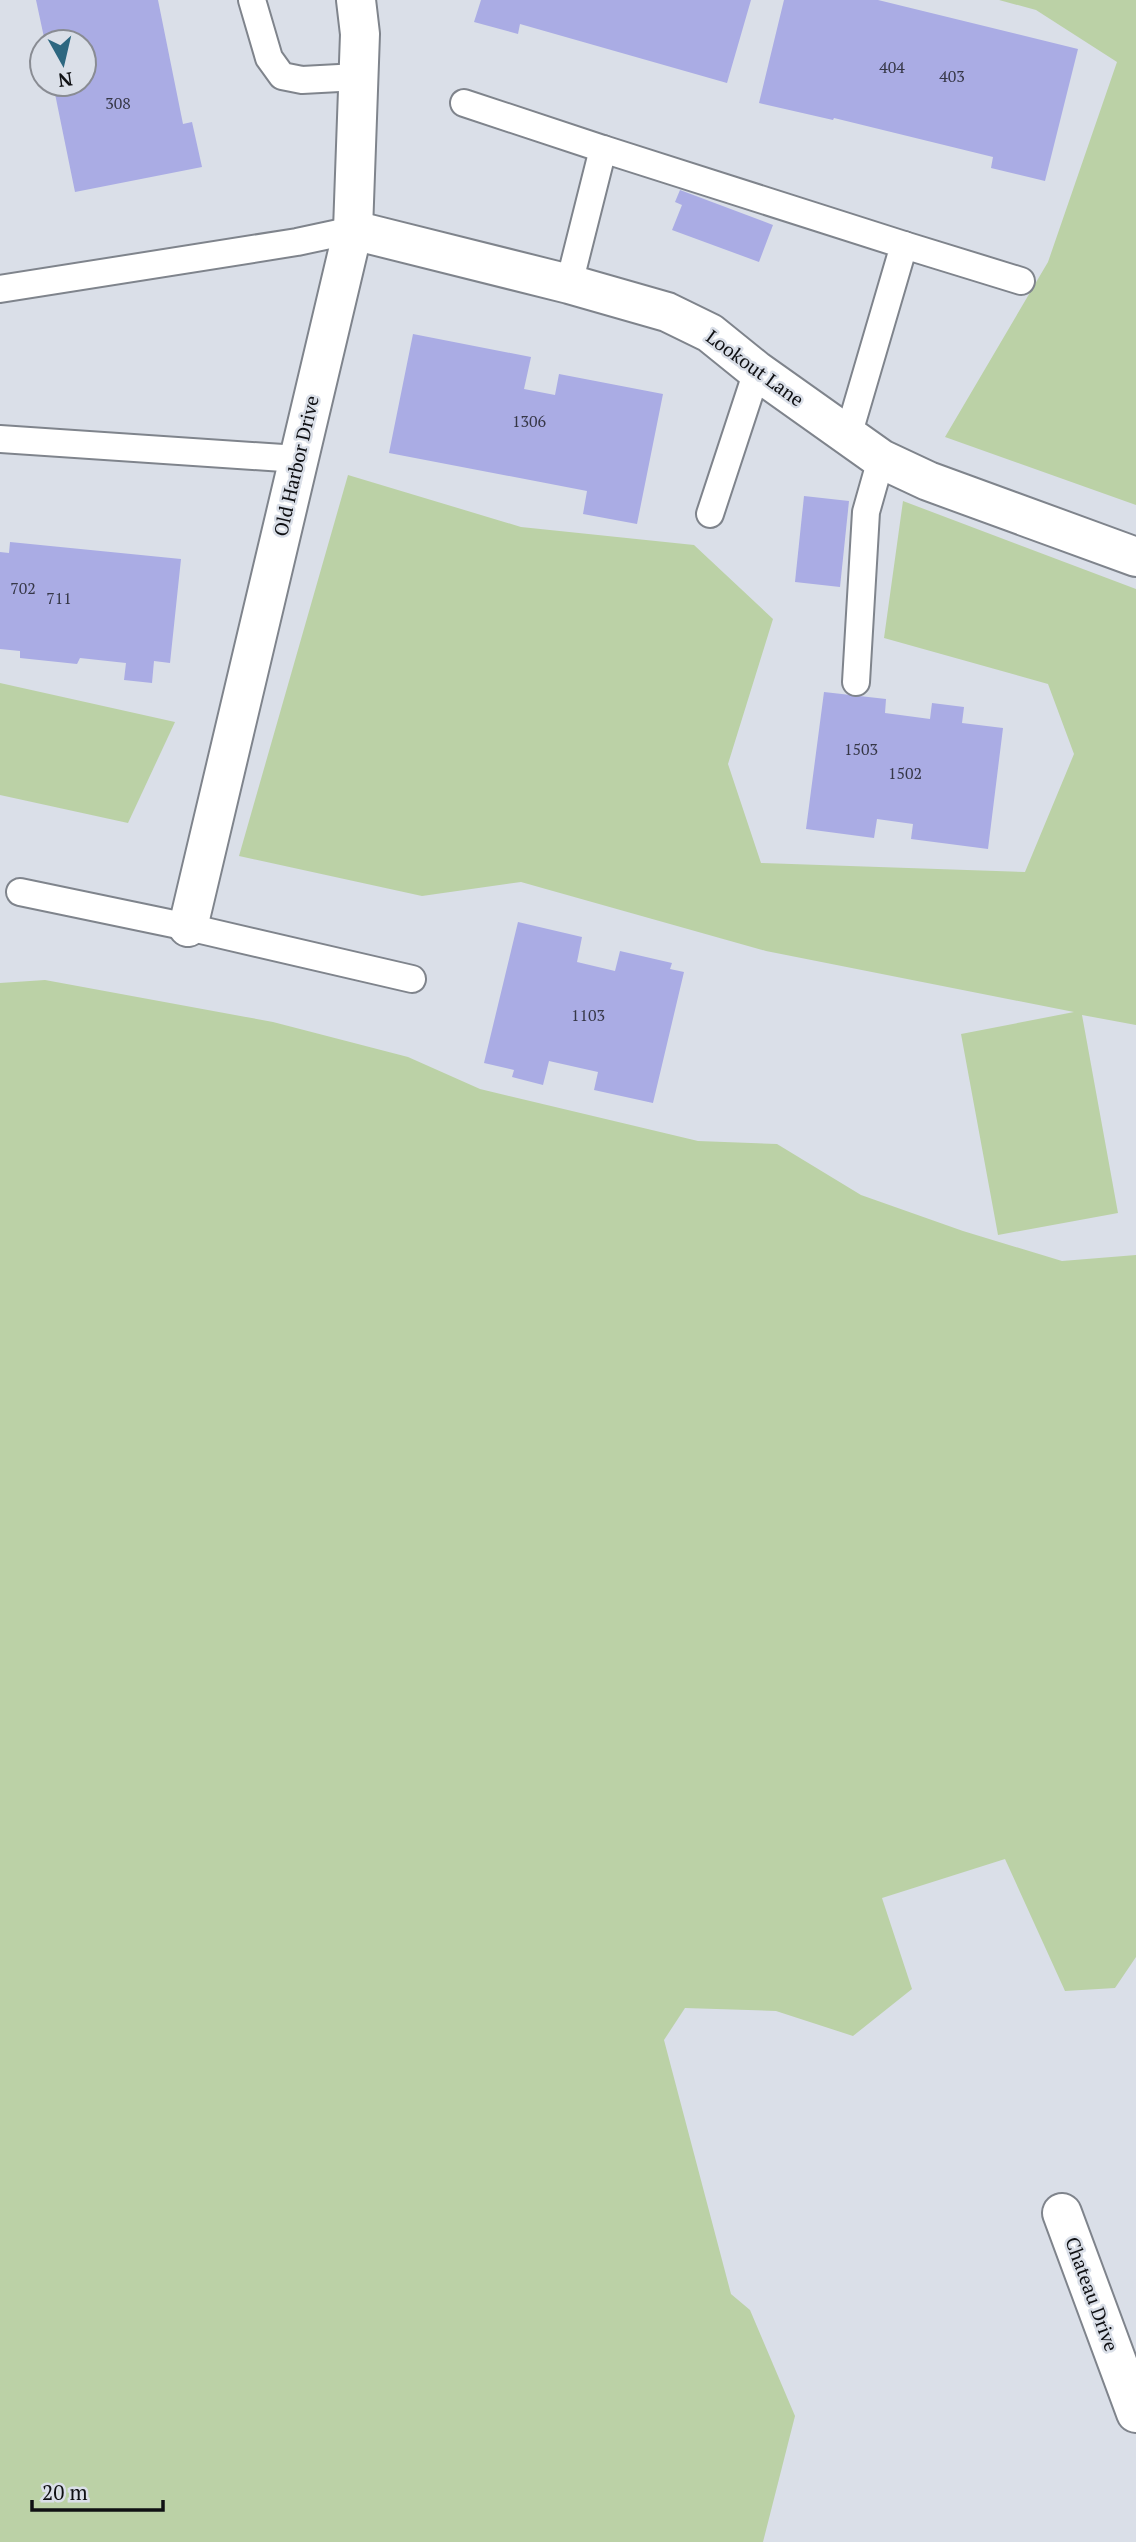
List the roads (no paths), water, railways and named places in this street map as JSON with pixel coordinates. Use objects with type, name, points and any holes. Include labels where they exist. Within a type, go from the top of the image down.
[{"type":"street","name":"Old Harbor Drive","points":[[188,927],[353,230],[360,34],[356,0]]},
{"type":"street","name":"Lookout Lane","points":[[353,230],[569,284],[667,312],[710,333],[757,371],[881,459],[928,481],[1136,558]]},
{"type":"street","name":"Chateau Drive","points":[[1062,2214],[1136,2413]]},
{"type":"lane","points":[[252,0],[269,58],[282,76],[302,80],[358,77]]},
{"type":"lane","points":[[464,103],[1021,281]]},
{"type":"lane","points":[[569,284],[603,149]]},
{"type":"lane","points":[[0,289],[297,242],[353,230]]},
{"type":"lane","points":[[848,436],[904,245]]},
{"type":"lane","points":[[710,514],[757,371]]},
{"type":"lane","points":[[0,439],[298,459]]},
{"type":"lane","points":[[856,682],[866,512],[881,459]]},
{"type":"lane","points":[[20,892],[188,927],[412,979]]}]
